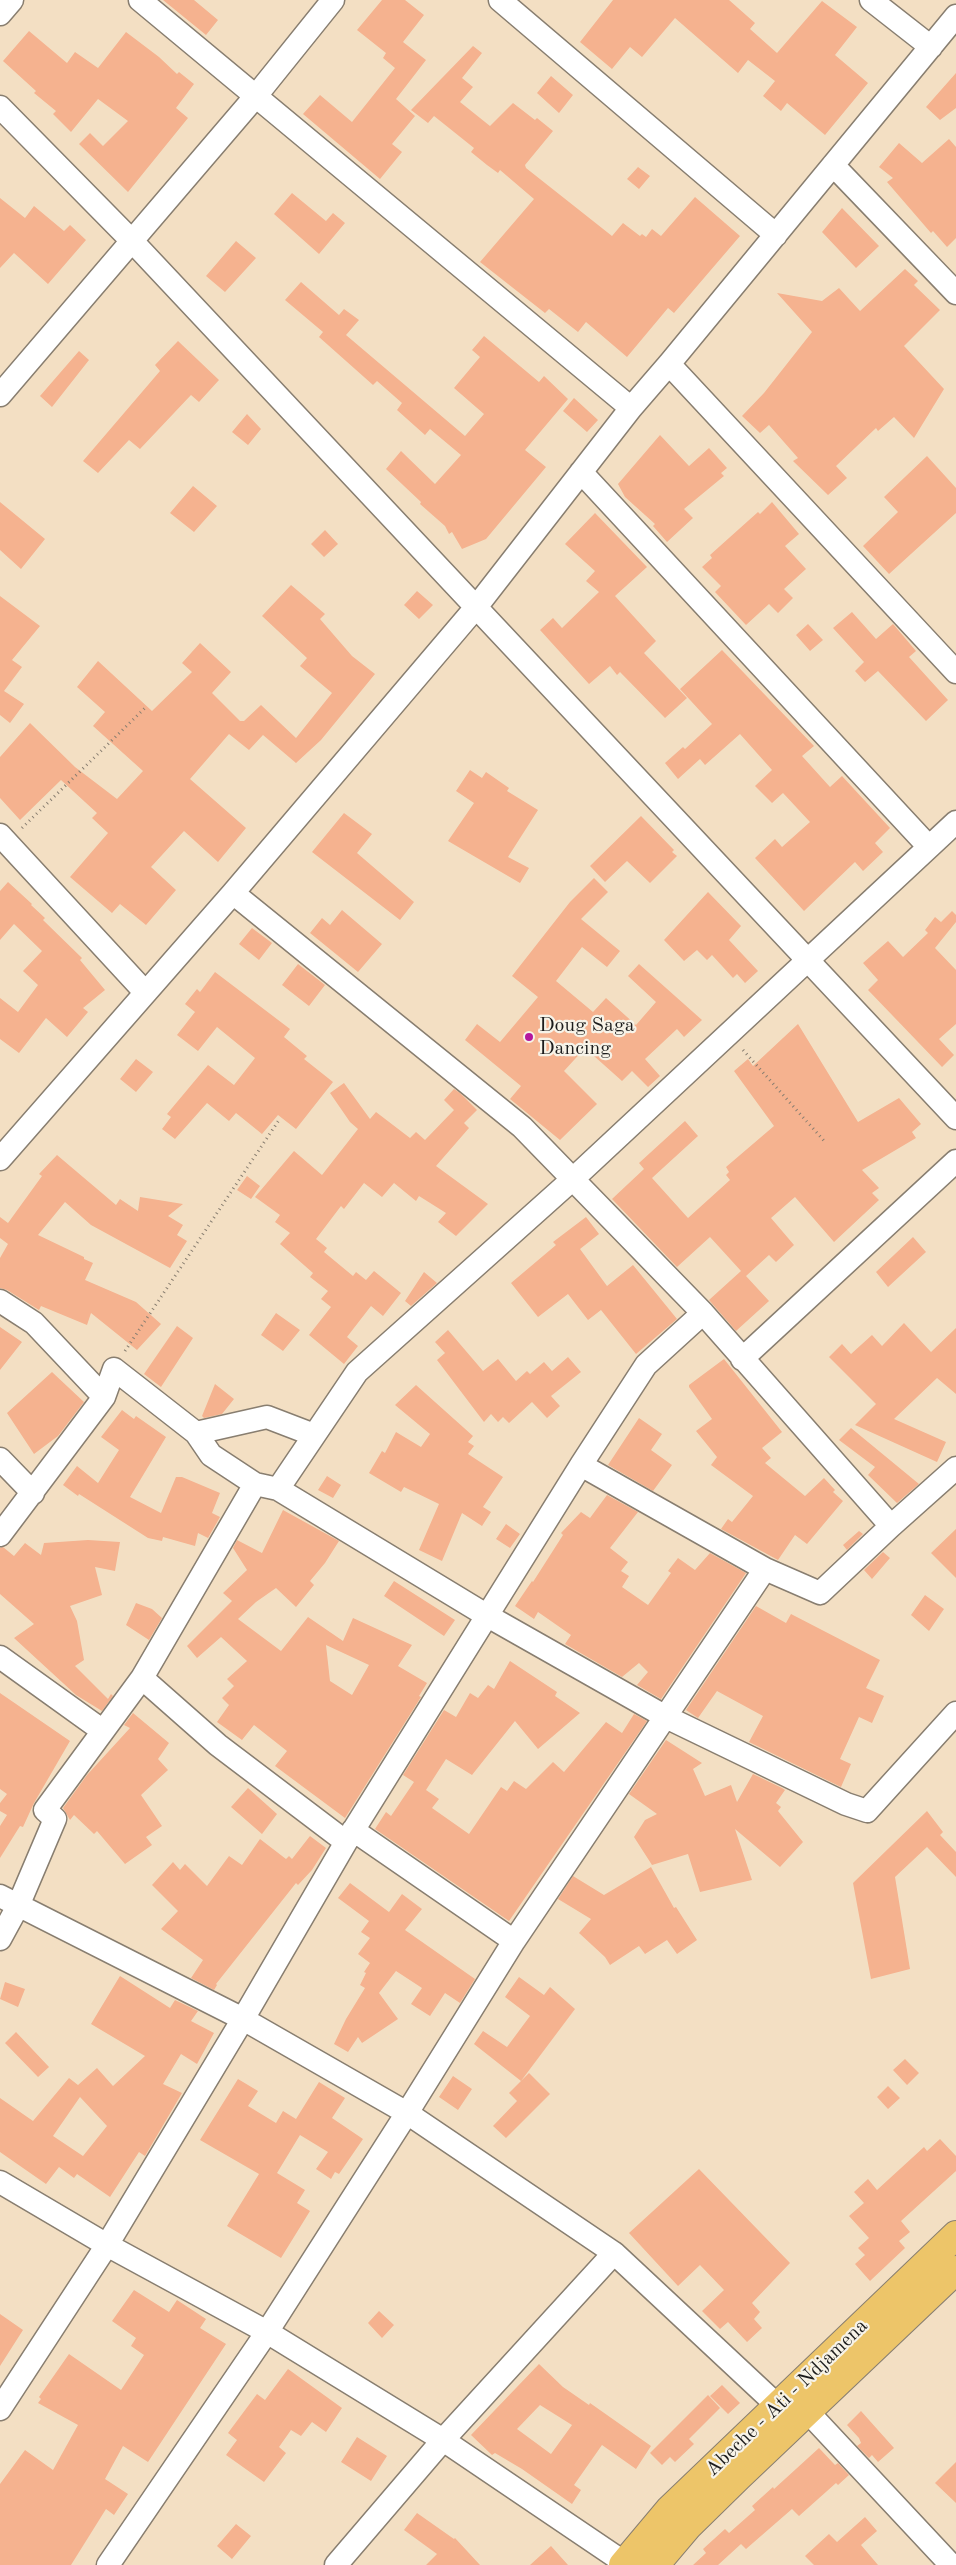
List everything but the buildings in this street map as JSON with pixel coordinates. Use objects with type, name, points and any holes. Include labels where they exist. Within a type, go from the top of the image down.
[{"type":"highway","name":"Abeche - Ati - Ndjamena","points":[[624,2564],[670,2509],[779,2407],[956,2235]]},
{"type":"highway","name":"Abeche - Ati - Ndjamena","points":[[655,2565],[688,2526],[807,2410],[956,2270]]},
{"type":"street","points":[[0,14],[12,0]]},
{"type":"street","points":[[140,0],[631,408]]},
{"type":"street","points":[[0,395],[255,97],[333,0]]},
{"type":"street","points":[[500,0],[776,235]]},
{"type":"street","points":[[871,0],[931,47]]},
{"type":"street","points":[[0,1158],[233,893],[476,606],[631,408],[670,364],[956,16]]},
{"type":"street","points":[[0,107],[132,241],[956,1118]]},
{"type":"street","points":[[833,165],[956,293]]},
{"type":"street","points":[[670,364],[956,672]]},
{"type":"street","points":[[582,472],[930,847]]},
{"type":"street","points":[[278,1489],[357,1372],[574,1178],[956,822]]},
{"type":"street","points":[[8,834],[145,992]]},
{"type":"street","points":[[233,893],[522,1127],[574,1178],[703,1313],[891,1526]]},
{"type":"street","points":[[742,1359],[956,1161]]},
{"type":"street","points":[[0,1301],[34,1323],[104,1397]]},
{"type":"street","points":[[0,2409],[107,2245],[243,2019],[349,1836],[486,1615],[646,1365],[703,1313]]},
{"type":"street","points":[[0,1535],[104,1397],[114,1368],[196,1433],[211,1455],[254,1484],[278,1489],[486,1615],[666,1717],[846,1804],[867,1811],[956,1713]]},
{"type":"street","points":[[196,1433],[267,1417],[314,1435]]},
{"type":"street","points":[[0,1459],[33,1493]]},
{"type":"street","points":[[582,1466],[765,1569],[820,1593],[956,1468]]},
{"type":"street","points":[[0,1939],[9,1901],[55,1819],[46,1810],[142,1678],[254,1484]]},
{"type":"street","points":[[108,2565],[267,2332],[407,2114],[514,1941],[765,1569]]},
{"type":"street","points":[[0,1657],[103,1732]]},
{"type":"street","points":[[142,1678],[218,1745],[349,1836],[514,1941]]},
{"type":"street","points":[[9,1901],[243,2019],[407,2114],[614,2253],[779,2407]]},
{"type":"street","points":[[0,2182],[107,2245],[267,2332],[443,2440],[624,2564]]},
{"type":"street","points":[[336,2565],[443,2440],[614,2253]]},
{"type":"street","points":[[807,2410],[954,2564]]},
{"type":"path","points":[[8,834],[145,708]]},
{"type":"path","points":[[729,1033],[826,1143]]},
{"type":"path","points":[[114,1368],[166,1287],[279,1120]]},
{"type":"place","name":"Doug Saga Dancing","points":[[529,1037]]}]
